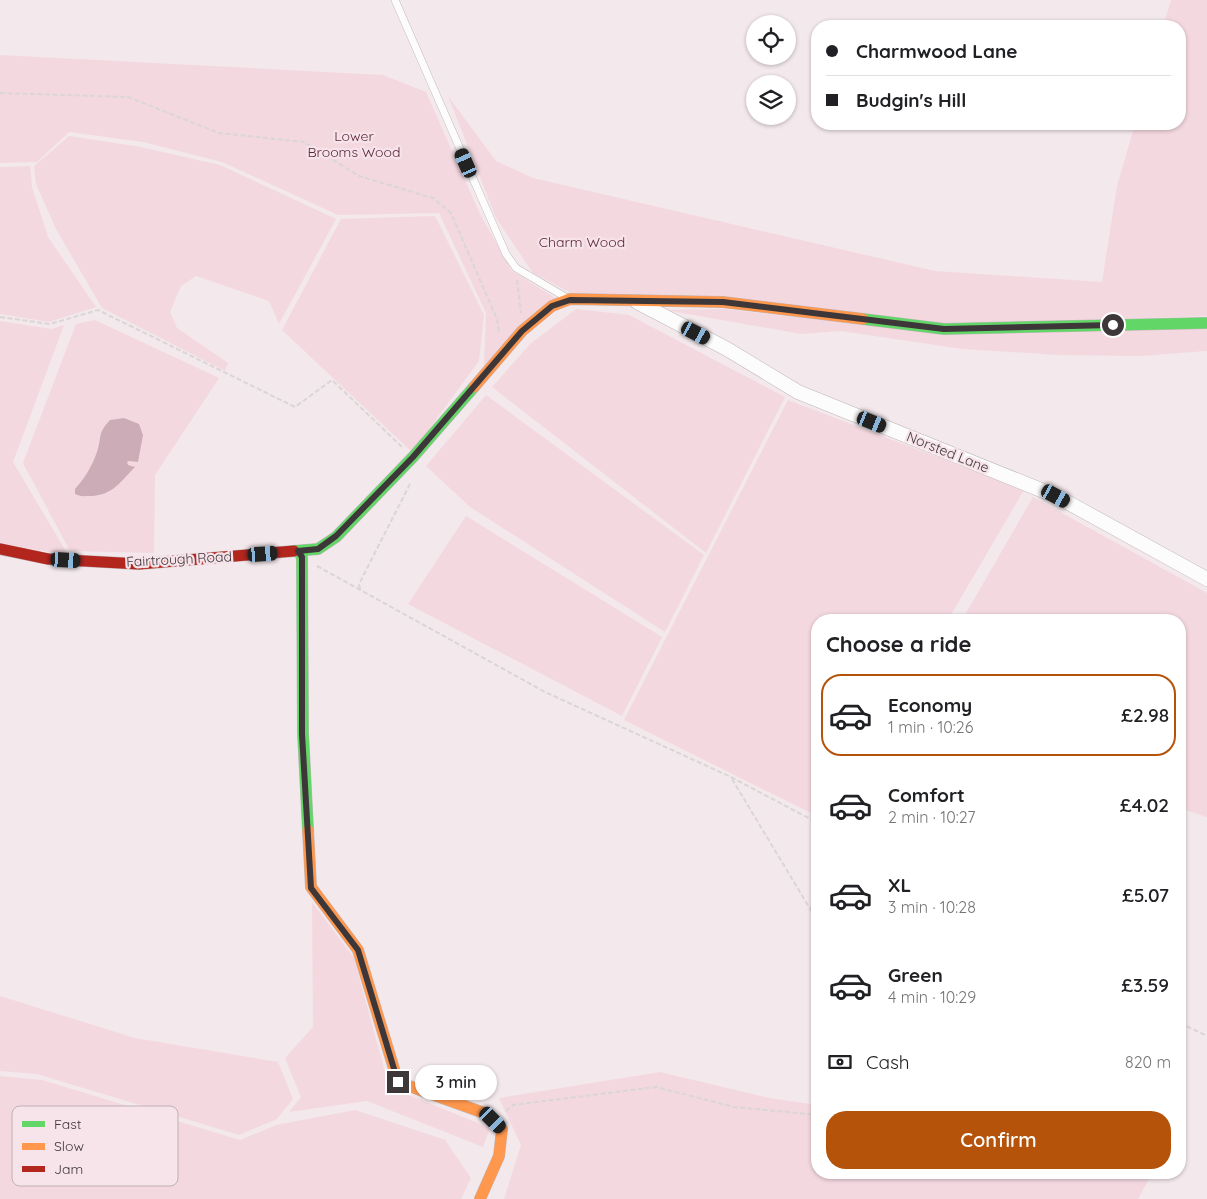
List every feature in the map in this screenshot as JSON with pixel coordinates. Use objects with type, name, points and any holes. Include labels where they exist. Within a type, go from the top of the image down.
[{"type":"street","name":"Fairtrough Road","points":[[0,549],[48,559],[139,564],[300,554],[318,549],[336,536],[413,457],[522,331],[552,306],[570,300]]},
{"type":"street","points":[[570,300],[723,302],[944,329],[1207,323]]},
{"type":"street","name":"Norsted Lane","points":[[635,300],[727,349],[798,392],[1056,496],[1207,579]]},
{"type":"street","points":[[300,554],[302,734],[311,888],[358,950],[398,1082],[487,1114],[502,1129],[499,1156],[480,1199]]},
{"type":"lane","points":[[395,0],[506,254],[516,268],[570,300]]},
{"type":"path","points":[[0,93],[128,97],[219,133],[304,142],[359,176],[433,198],[451,213],[498,319],[503,353]]},
{"type":"path","points":[[516,268],[522,331]]},
{"type":"path","points":[[0,317],[50,324],[98,310],[295,407],[332,380],[413,457]]},
{"type":"path","points":[[360,589],[359,584],[412,480]]},
{"type":"path","points":[[300,554],[545,692],[731,777],[811,819]]},
{"type":"path","points":[[731,777],[811,910]]},
{"type":"path","points":[[1186,1026],[1207,1036]]},
{"type":"path","points":[[493,1120],[513,1105],[656,1087],[734,1107],[811,1113]]},
{"type":"green space","name":"Charm Wood","points":[[1171,0],[1207,0],[1207,316],[947,325],[571,293],[533,273],[496,218],[448,96],[496,161],[533,178],[935,271],[1102,282],[1117,186],[1133,130],[1186,130],[1186,20],[1165,20]]},
{"type":"green space","name":"Lower Brooms Wood","points":[[0,55],[383,75],[426,92],[480,214],[512,271],[557,299],[484,366],[486,313],[439,213],[338,215],[222,162],[143,142],[69,132],[37,162],[0,163]]},
{"type":"green space","points":[[69,136],[141,147],[220,165],[336,219],[279,324],[269,301],[196,276],[181,286],[170,312],[177,328],[228,363],[225,371],[102,308],[56,229],[36,184],[34,166]]},
{"type":"green space","points":[[30,166],[32,187],[48,237],[96,307],[49,322],[0,314],[0,167]]},
{"type":"green space","points":[[435,216],[484,315],[479,361],[412,452],[282,330],[341,219]]},
{"type":"green space","points":[[576,309],[629,315],[785,397],[706,553],[492,387],[530,344]]},
{"type":"green space","points":[[724,309],[870,325],[1207,328],[1207,351],[1141,356],[1059,355],[962,349],[841,331],[801,334],[665,310]]},
{"type":"green space","points":[[95,320],[219,378],[155,475],[154,553],[70,551],[23,463],[76,324]]},
{"type":"green space","points":[[0,321],[52,329],[64,325],[13,462],[68,555],[0,544]]},
{"type":"green space","points":[[486,395],[704,555],[665,632],[470,507],[426,466]]},
{"type":"green space","points":[[788,400],[1024,490],[952,614],[811,614],[811,813],[624,720]]},
{"type":"green space","points":[[1033,497],[1207,593],[1207,817],[1186,810],[1186,614],[965,614]]},
{"type":"green space","points":[[466,516],[662,637],[622,716],[408,604]]},
{"type":"green space","points":[[312,902],[354,958],[389,1087],[490,1128],[483,1147],[367,1101],[289,1112],[301,1097],[285,1058],[313,1027]]},
{"type":"green space","points":[[0,996],[135,1038],[278,1062],[293,1099],[277,1119],[239,1135],[178,1117],[178,1106],[143,1106],[37,1074],[0,1071]]},
{"type":"green space","points":[[660,1072],[769,1098],[811,1104],[811,1179],[1149,1179],[1138,1199],[504,1199],[521,1145],[499,1098]]},
{"type":"green space","points":[[0,1076],[42,1080],[128,1106],[12,1106],[12,1186],[178,1186],[178,1121],[240,1140],[276,1125],[355,1110],[445,1140],[471,1178],[461,1199],[0,1199]]},
{"type":"shaded area","points":[[124,418],[139,424],[143,435],[138,462],[127,462],[128,465],[135,467],[116,487],[105,493],[91,496],[75,494],[75,489],[85,476],[95,457],[103,429],[110,420]]},
{"type":"traffic: fast","points":[[863,319],[944,329],[1207,323]]},
{"type":"traffic: fast","points":[[294,551],[318,549],[336,537],[413,457],[474,387]]},
{"type":"traffic: fast","points":[[298,551],[302,557],[303,733],[308,830]]},
{"type":"traffic: slow","points":[[474,387],[522,331],[552,306],[570,299],[723,302],[863,319]]},
{"type":"traffic: slow","points":[[308,830],[311,887],[358,950],[398,1082],[487,1114],[502,1129],[499,1156],[480,1199]]},
{"type":"traffic: jam","points":[[0,549],[48,559],[139,564],[294,551]]},
{"type":"route","points":[[398,1082],[358,950],[311,888],[302,734],[302,557],[298,551],[318,549],[336,536],[413,457],[522,331],[552,306],[570,300],[723,302],[944,329],[1113,325]]}]
